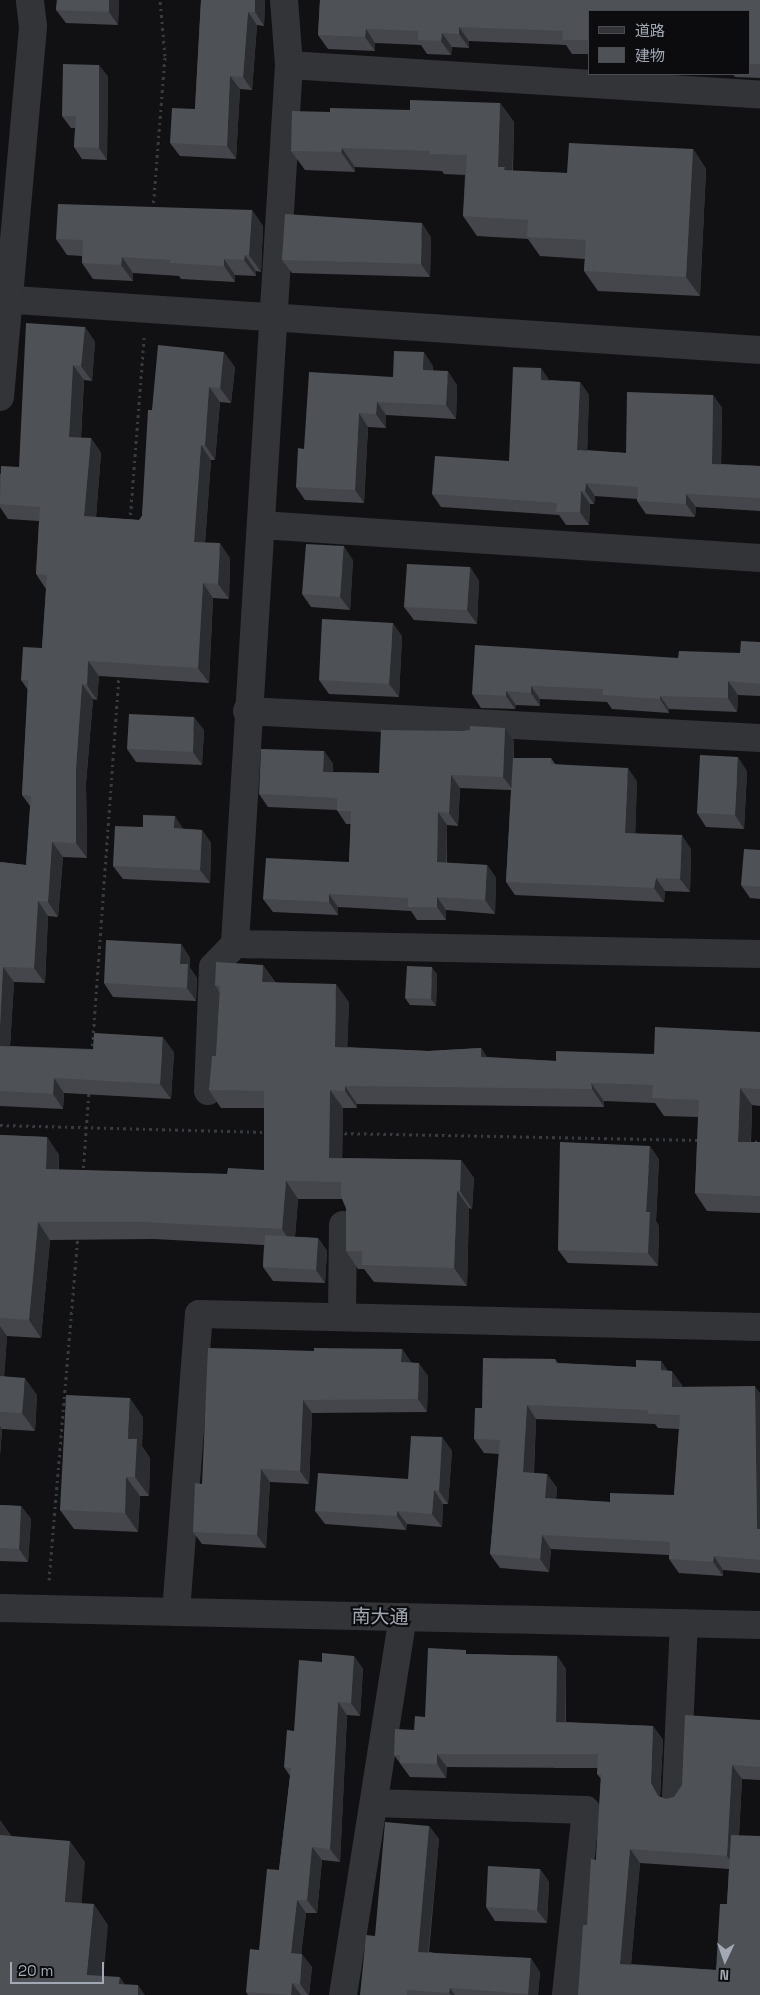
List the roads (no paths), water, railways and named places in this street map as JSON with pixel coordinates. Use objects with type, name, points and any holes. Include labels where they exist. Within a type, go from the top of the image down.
[{"type":"street","points":[[0,397],[11,173],[33,26],[30,0]]},
{"type":"street","points":[[208,1091],[213,967],[235,944],[247,711],[261,525],[272,318],[289,65],[284,0]]},
{"type":"street","points":[[289,65],[760,95]]},
{"type":"street","points":[[4,300],[760,350]]},
{"type":"street","points":[[261,525],[760,558]]},
{"type":"street","points":[[247,711],[760,738]]},
{"type":"street","points":[[235,944],[760,954]]},
{"type":"street","points":[[342,1317],[343,1225]]},
{"type":"street","points":[[176,1612],[199,1314],[760,1326]]},
{"type":"street","name":"南大通","points":[[0,1608],[760,1625]]},
{"type":"street","points":[[343,1995],[403,1617]]},
{"type":"street","points":[[676,1798],[684,1623]]},
{"type":"street","points":[[374,1803],[586,1810],[566,1995]]}]
